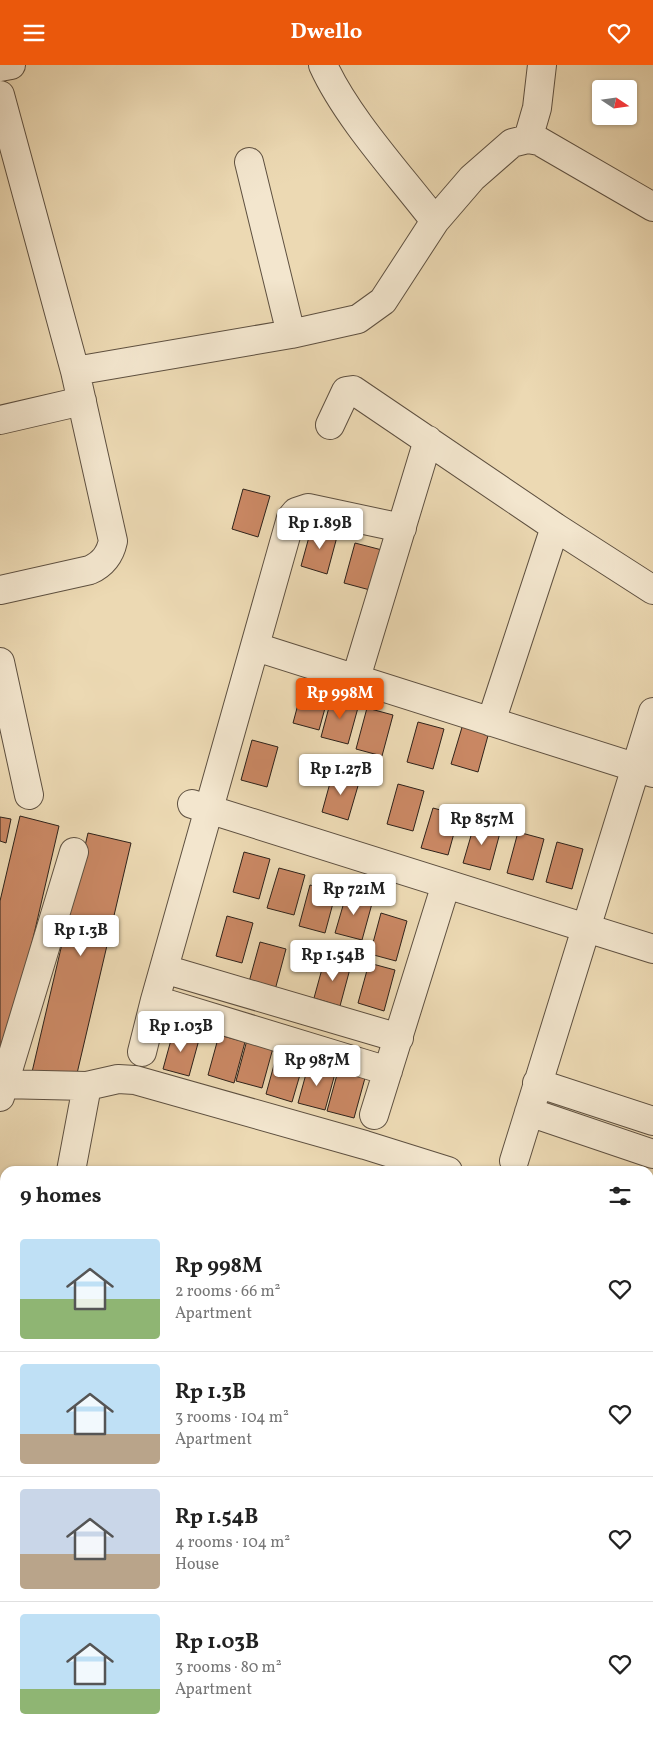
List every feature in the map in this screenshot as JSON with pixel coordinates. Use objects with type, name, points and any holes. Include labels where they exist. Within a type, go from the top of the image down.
[{"type":"street","points":[[0,67],[11,65]]},
{"type":"street","points":[[323,65],[330,81],[356,119],[435,221]]},
{"type":"street","points":[[528,139],[539,99],[542,65]]},
{"type":"street","points":[[0,95],[75,371],[113,541],[111,550],[100,565],[90,570],[0,590]]},
{"type":"street","points":[[75,371],[291,334],[358,319],[384,301],[435,221],[472,178],[512,143],[528,139],[539,141],[653,207]]},
{"type":"street","points":[[249,162],[291,334]]},
{"type":"street","points":[[330,425],[346,391],[353,390],[555,527],[653,590]]},
{"type":"street","points":[[0,420],[82,401]]},
{"type":"street","points":[[356,678],[428,441]]},
{"type":"street","points":[[142,1052],[164,969],[201,807],[256,647],[291,518],[296,513],[308,508],[402,528]]},
{"type":"street","points":[[491,722],[555,527]]},
{"type":"street","points":[[256,647],[644,770]]},
{"type":"street","points":[[0,662],[9,746],[29,795]]},
{"type":"street","points":[[514,1161],[585,928],[644,770],[653,712]]},
{"type":"street","points":[[201,807],[653,949]]},
{"type":"street","points":[[74,852],[1,1088],[87,1086],[118,1079],[135,1080],[432,1166]]},
{"type":"street","points":[[374,1115],[446,884]]},
{"type":"street","points":[[164,969],[398,1039]]},
{"type":"street","points":[[155,1000],[388,1071]]},
{"type":"street","points":[[537,1083],[653,1121]]},
{"type":"street","points":[[72,1166],[87,1086]]},
{"type":"street","points":[[529,1112],[653,1154]]},
{"type":"building","points":[[243,489],[270,496],[258,537],[232,529]]},
{"type":"building","points":[[312,526],[338,533],[327,574],[301,566]]},
{"type":"building","points":[[355,543],[382,550],[370,590],[344,583]]},
{"type":"building","points":[[304,682],[330,690],[319,730],[293,723]]},
{"type":"building","points":[[332,696],[359,704],[348,744],[321,737]]},
{"type":"building","points":[[367,708],[393,715],[382,756],[356,749]]},
{"type":"building","points":[[418,722],[444,729],[433,769],[407,762]]},
{"type":"building","points":[[463,724],[489,732],[478,772],[451,764]]},
{"type":"building","points":[[252,740],[278,747],[267,787],[241,780]]},
{"type":"building","points":[[333,772],[360,779],[348,820],[322,812]]},
{"type":"building","points":[[398,784],[424,791],[413,831],[387,824]]},
{"type":"building","points":[[433,808],[459,815],[448,855],[421,848]]},
{"type":"building","points":[[20,816],[59,826],[4,1064],[0,1063],[0,901]]},
{"type":"building","points":[[0,817],[11,819],[6,843],[0,841]]},
{"type":"building","points":[[475,822],[501,829],[490,870],[463,863]]},
{"type":"building","points":[[518,832],[544,839],[533,880],[507,873]]},
{"type":"building","points":[[88,833],[131,843],[75,1082],[32,1072]]},
{"type":"building","points":[[557,842],[583,849],[572,889],[546,882]]},
{"type":"building","points":[[244,852],[270,859],[259,899],[233,892]]},
{"type":"building","points":[[279,868],[305,875],[294,915],[267,908]]},
{"type":"building","points":[[310,885],[336,892],[325,933],[299,926]]},
{"type":"building","points":[[347,892],[373,900],[362,940],[335,933]]},
{"type":"building","points":[[381,913],[407,921],[396,961],[370,954]]},
{"type":"building","points":[[227,916],[253,923],[242,963],[216,956]]},
{"type":"building","points":[[260,942],[286,949],[275,990],[249,982]]},
{"type":"building","points":[[325,958],[351,965],[340,1006],[314,998]]},
{"type":"building","points":[[369,963],[395,970],[384,1011],[358,1003]]},
{"type":"building","points":[[174,1029],[200,1036],[189,1076],[163,1069]]},
{"type":"building","points":[[219,1035],[245,1042],[234,1083],[208,1075]]},
{"type":"building","points":[[247,1040],[273,1048],[262,1088],[236,1081]]},
{"type":"building","points":[[277,1054],[304,1061],[292,1102],[266,1094]]},
{"type":"building","points":[[309,1063],[336,1070],[325,1110],[298,1103]]},
{"type":"building","points":[[338,1071],[365,1078],[354,1118],[327,1111]]}]
